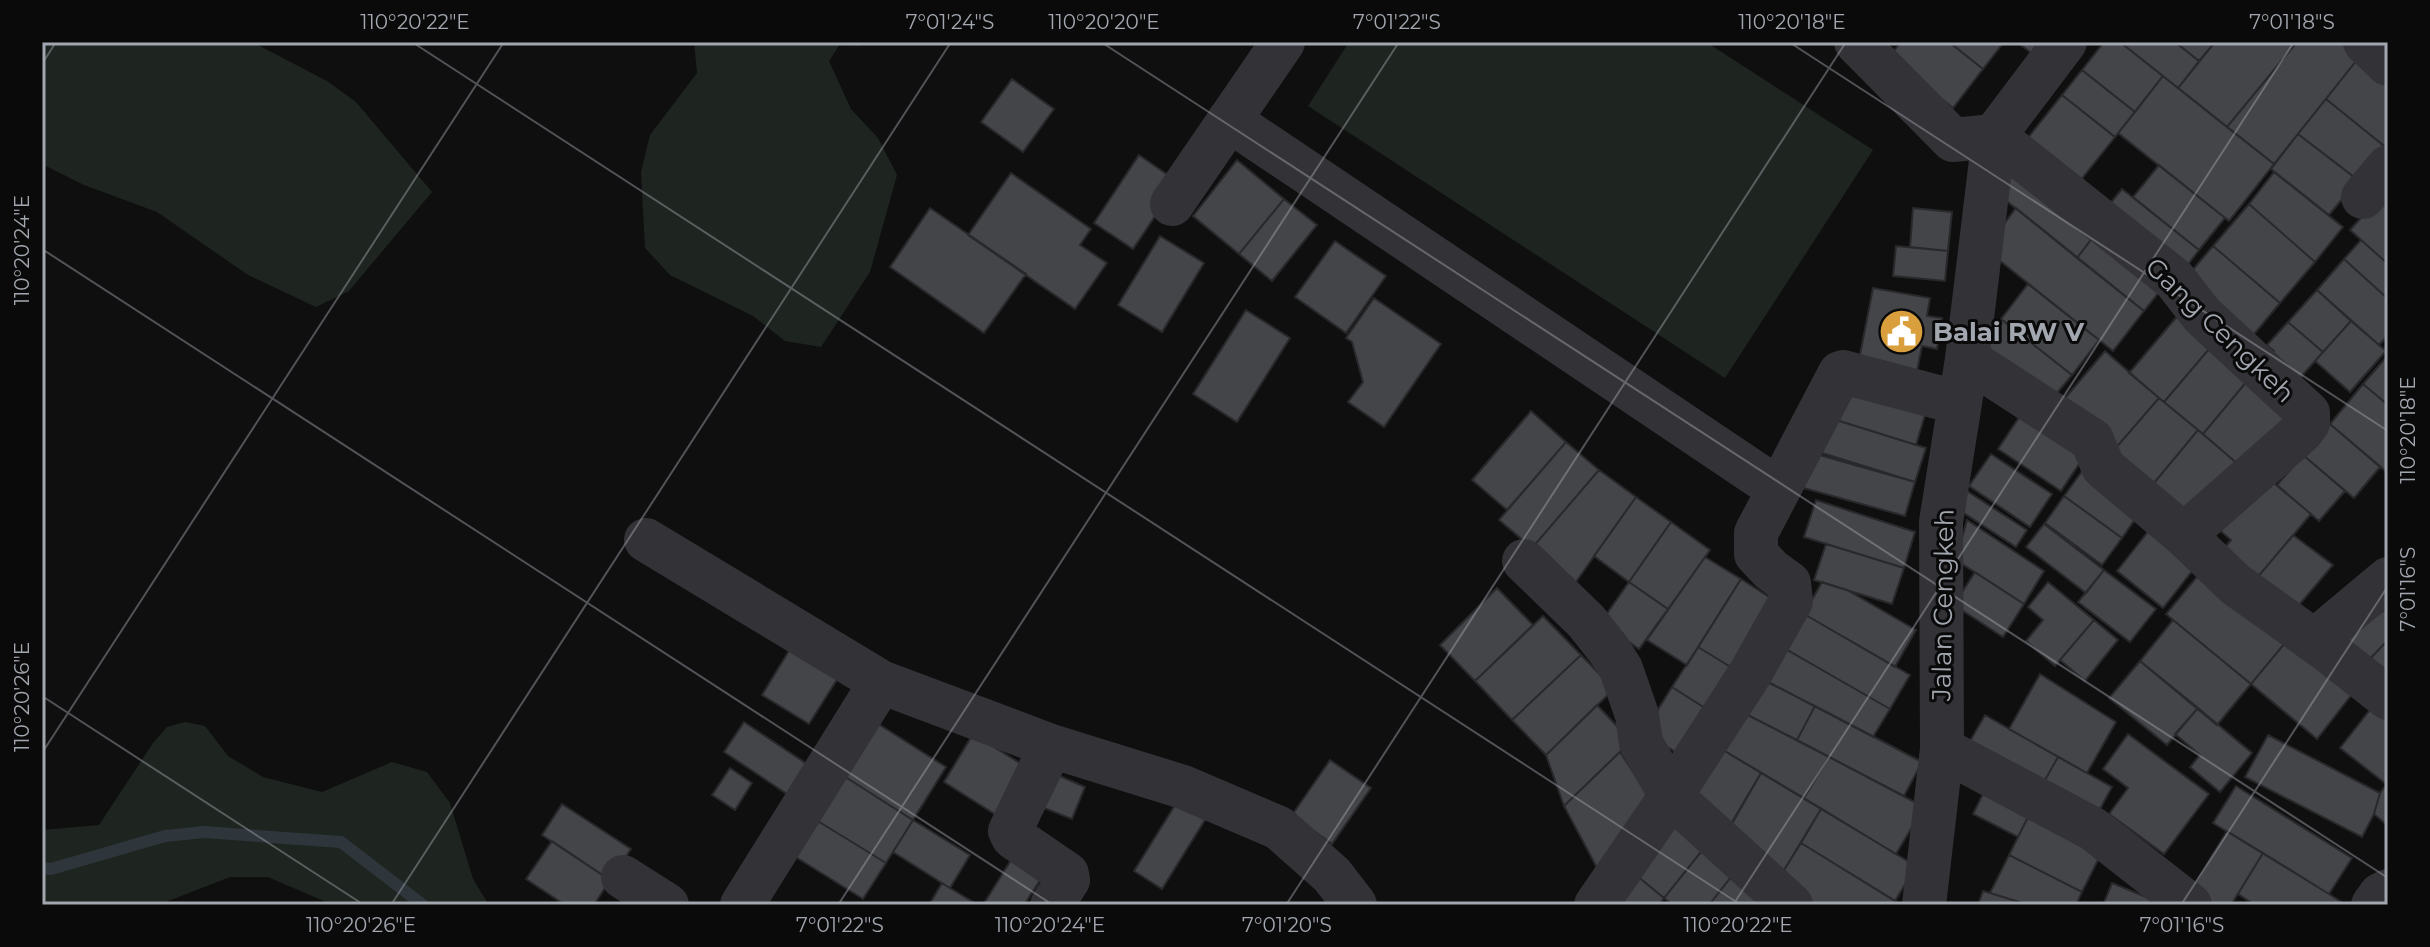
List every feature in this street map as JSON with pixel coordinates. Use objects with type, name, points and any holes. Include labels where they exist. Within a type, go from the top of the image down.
[{"type":"street","points":[[1172,204],[1283,42]]},
{"type":"street","points":[[1856,42],[1953,140],[1994,136],[2065,42]]},
{"type":"street","points":[[2365,42],[2388,64]]},
{"type":"street","points":[[1229,120],[1778,489]]},
{"type":"street","name":"Jalan Cengkeh","points":[[1924,905],[1942,749],[1941,522],[1967,359],[1994,136]]},
{"type":"street","name":"Gang Cengkeh","points":[[1994,136],[2174,279],[2202,315],[2308,413],[2308,423],[2301,432],[2184,535]]},
{"type":"street","points":[[1967,359],[2092,440],[2103,467],[2184,535],[2235,584],[2388,698]]},
{"type":"street","points":[[1596,905],[1751,672],[1791,601],[1789,583],[1756,554],[1756,533],[1840,373],[1960,403]]},
{"type":"street","points":[[646,540],[881,682],[1051,746],[1183,787],[1279,828],[1332,875],[1355,905]]},
{"type":"street","points":[[1524,561],[1586,621],[1621,669],[1637,715],[1641,743],[1671,796],[1791,905]]},
{"type":"street","points":[[2314,641],[2388,579]]},
{"type":"street","points":[[742,905],[881,682]]},
{"type":"street","points":[[1051,746],[1010,831],[1013,837],[1067,874],[1068,880],[1052,905]]},
{"type":"street","points":[[1942,749],[2093,829],[2190,905]]},
{"type":"street","points":[[623,877],[667,905]]},
{"type":"street","points":[[2373,905],[2380,895],[2388,891]]},
{"type":"shaded area","points":[[42,42],[252,42],[327,81],[356,102],[432,192],[349,291],[316,307],[248,275],[157,212],[84,185],[42,164]]},
{"type":"shaded area","points":[[694,42],[863,42],[858,46],[840,44],[829,61],[851,109],[878,138],[897,175],[870,272],[821,347],[785,341],[753,316],[670,275],[645,248],[641,172],[650,135],[697,73]]},
{"type":"shaded area","points":[[1349,42],[1706,42],[1873,150],[1725,378],[1308,106]]},
{"type":"shaded area","points":[[185,722],[205,726],[228,756],[263,777],[322,792],[392,762],[427,772],[450,803],[473,879],[489,905],[333,905],[268,877],[230,877],[158,905],[42,905],[42,830],[99,825],[153,743],[167,727]]},
{"type":"building","points":[[1901,42],[1949,42],[1983,69],[1953,108],[1889,57]]},
{"type":"building","points":[[1949,42],[2004,42],[1983,69]]},
{"type":"building","points":[[2017,42],[2045,42],[2034,55]]},
{"type":"building","points":[[2104,42],[2120,42],[2163,76],[2135,112],[2082,70]]},
{"type":"building","points":[[2120,42],[2175,42],[2199,61],[2178,88]]},
{"type":"building","points":[[2175,42],[2215,42],[2199,61]]},
{"type":"building","points":[[2215,42],[2297,42],[2227,127],[2178,88]]},
{"type":"building","points":[[2297,42],[2353,42],[2364,51],[2274,164],[2227,127]]},
{"type":"building","points":[[2364,51],[2388,72],[2388,149],[2326,99]]},
{"type":"building","points":[[2082,70],[2135,112],[2115,137],[2062,95]]},
{"type":"building","points":[[2163,76],[2274,164],[2229,221],[2118,133]]},
{"type":"building","points":[[1012,79],[1054,109],[1023,152],[981,122]]},
{"type":"building","points":[[2062,95],[2115,137],[2080,181],[2027,139]]},
{"type":"building","points":[[2326,99],[2384,146],[2358,180],[2298,134]]},
{"type":"building","points":[[2298,134],[2358,180],[2329,215],[2271,169]]},
{"type":"building","points":[[1139,155],[1178,182],[1133,249],[1094,223]]},
{"type":"building","points":[[1237,160],[1284,199],[1239,254],[1193,216]]},
{"type":"building","points":[[2021,165],[2100,228],[2077,258],[1998,194]]},
{"type":"building","points":[[2159,165],[2225,218],[2199,250],[2133,197]]},
{"type":"building","points":[[2274,172],[2343,227],[2315,262],[2249,204]]},
{"type":"building","points":[[1011,173],[1091,229],[1080,245],[1107,263],[1075,309],[968,235]]},
{"type":"building","points":[[2122,189],[2199,250],[2177,279],[2099,217]]},
{"type":"building","points":[[1284,199],[1317,225],[1272,281],[1239,254]]},
{"type":"building","points":[[2378,199],[2388,208],[2388,264],[2350,230]]},
{"type":"building","points":[[2249,204],[2315,262],[2280,303],[2213,246]]},
{"type":"building","points":[[930,208],[1026,274],[984,333],[890,267]]},
{"type":"building","points":[[1913,208],[1952,212],[1948,251],[1910,247]]},
{"type":"building","points":[[2016,208],[2144,311],[2113,351],[1985,249]]},
{"type":"building","points":[[2100,228],[2167,282],[2144,311],[2077,258]]},
{"type":"building","points":[[1160,236],[1204,263],[1162,332],[1118,305]]},
{"type":"building","points":[[2361,240],[2388,264],[2388,299],[2344,259]]},
{"type":"building","points":[[1335,241],[1386,276],[1346,333],[1295,297]]},
{"type":"building","points":[[1896,246],[1948,251],[1945,281],[1893,276]]},
{"type":"building","points":[[2213,246],[2280,303],[2250,339],[2183,281]]},
{"type":"building","points":[[2344,259],[2388,299],[2388,335],[2379,345],[2317,290]]},
{"type":"building","points":[[2028,284],[2099,340],[2072,375],[2001,319]]},
{"type":"building","name":"Balai RW V","points":[[1873,288],[1930,298],[1927,316],[1942,318],[1937,349],[1922,346],[1914,386],[1856,375]]},
{"type":"building","points":[[2317,290],[2351,321],[2323,352],[2288,322]]},
{"type":"building","points":[[1374,298],[1441,344],[1384,427],[1348,402],[1363,382],[1352,342],[1346,338]]},
{"type":"building","points":[[1246,310],[1290,338],[1237,422],[1193,394]]},
{"type":"building","points":[[2180,313],[2215,342],[2164,402],[2129,373]]},
{"type":"building","points":[[2001,319],[2072,375],[2047,405],[1977,350]]},
{"type":"building","points":[[2351,321],[2386,351],[2350,392],[2315,361]]},
{"type":"building","points":[[2288,322],[2323,352],[2290,389],[2262,364],[2274,351],[2267,345]]},
{"type":"building","points":[[2215,342],[2253,374],[2203,434],[2164,402]]},
{"type":"building","points":[[2105,351],[2159,398],[2114,450],[2060,404]]},
{"type":"building","points":[[2388,355],[2388,405],[2363,384]]},
{"type":"building","points":[[2253,374],[2298,412],[2247,472],[2203,434]]},
{"type":"building","points":[[1845,379],[1928,405],[1916,445],[1833,419]]},
{"type":"building","points":[[2363,384],[2388,405],[2388,473],[2330,424]]},
{"type":"building","points":[[2159,398],[2198,430],[2154,483],[2114,450]]},
{"type":"building","points":[[2028,404],[2091,446],[2061,491],[1998,449]]},
{"type":"building","points":[[1531,411],[1566,442],[1507,510],[1472,480]]},
{"type":"building","points":[[1833,419],[1926,448],[1915,482],[1822,453]]},
{"type":"building","points":[[2330,424],[2380,467],[2354,498],[2303,455]]},
{"type":"building","points":[[2198,430],[2239,465],[2194,517],[2154,483]]},
{"type":"building","points":[[1566,442],[1599,470],[1532,548],[1499,520]]},
{"type":"building","points":[[1809,452],[1915,482],[1905,516],[1800,487]]},
{"type":"building","points":[[1991,454],[2052,494],[2030,527],[1969,486]]},
{"type":"building","points":[[2303,455],[2345,491],[2319,521],[2277,485]]},
{"type":"building","points":[[2086,466],[2143,508],[2122,538],[2064,496]]},
{"type":"building","points":[[1599,470],[1636,497],[1573,586],[1532,548]]},
{"type":"building","points":[[2263,474],[2311,514],[2251,585],[2217,557],[2231,540],[2217,528]]},
{"type":"building","points":[[1967,491],[2027,530],[2016,547],[1956,508]]},
{"type":"building","points":[[2064,496],[2122,538],[2102,565],[2045,523]]},
{"type":"building","points":[[1636,497],[1671,522],[1629,582],[1594,556]]},
{"type":"building","points":[[1816,500],[1915,532],[1904,568],[1804,537]]},
{"type":"building","points":[[1967,520],[2044,571],[2024,604],[1956,560]]},
{"type":"building","points":[[1671,522],[1710,550],[1668,609],[1629,582]]},
{"type":"building","points":[[2044,524],[2104,570],[2086,593],[2026,547]]},
{"type":"building","points":[[2154,524],[2200,561],[2163,608],[2117,571]]},
{"type":"building","points":[[2293,535],[2333,565],[2288,618],[2251,585]]},
{"type":"building","points":[[1826,544],[1904,568],[1892,604],[1814,580]]},
{"type":"building","points":[[1705,557],[1741,579],[1687,665],[1647,640]]},
{"type":"building","points":[[2205,567],[2290,637],[2251,684],[2166,614]]},
{"type":"building","points":[[2104,570],[2156,609],[2130,642],[2078,602]]},
{"type":"building","points":[[1975,572],[2024,604],[2003,637],[1954,605]]},
{"type":"building","points":[[1741,579],[1785,607],[1742,674],[1698,647]]},
{"type":"building","points":[[1629,582],[1668,609],[1639,649],[1601,622]]},
{"type":"building","points":[[1822,582],[1847,590],[1916,630],[1895,667],[1804,614]]},
{"type":"building","points":[[2048,582],[2094,620],[2055,666],[2026,641],[2043,620],[2028,607]]},
{"type":"building","points":[[1497,588],[1533,625],[1475,681],[1440,645]]},
{"type":"building","points":[[2388,608],[2388,640],[2362,667],[2336,642]]},
{"type":"building","points":[[1797,610],[1910,675],[1890,709],[1777,644]]},
{"type":"building","points":[[1543,616],[1581,655],[1512,720],[1475,681]]},
{"type":"building","points":[[2094,620],[2118,640],[2085,681],[2060,660]]},
{"type":"building","points":[[2173,620],[2251,684],[2217,725],[2140,661]]},
{"type":"building","points":[[2290,637],[2360,684],[2317,739],[2251,684]]},
{"type":"building","points":[[2388,640],[2388,682],[2367,662]]},
{"type":"building","points":[[1777,644],[1890,709],[1873,737],[1759,677]]},
{"type":"building","points":[[1698,647],[1742,674],[1716,715],[1672,687]]},
{"type":"building","points":[[790,649],[838,678],[809,724],[762,695]]},
{"type":"building","points":[[1581,655],[1614,689],[1546,755],[1512,720]]},
{"type":"building","points":[[2140,661],[2198,708],[2167,745],[2109,698]]},
{"type":"building","points":[[2040,674],[2116,722],[2087,773],[2009,729]]},
{"type":"building","points":[[1755,676],[1815,706],[1797,740],[1738,710]]},
{"type":"building","points":[[1672,687],[1716,715],[1688,760],[1644,732]]},
{"type":"building","points":[[1597,705],[1631,741],[1564,806],[1546,755]]},
{"type":"building","points":[[1815,706],[1922,762],[1904,796],[1797,740]]},
{"type":"building","points":[[2373,706],[2388,719],[2386,784],[2340,748]]},
{"type":"building","points":[[2198,708],[2252,753],[2220,792],[2190,767],[2200,755],[2175,734]]},
{"type":"building","points":[[1738,710],[1829,757],[1804,798],[1713,744]]},
{"type":"building","points":[[1985,715],[2058,757],[2040,789],[1966,748]]},
{"type":"building","points":[[869,718],[946,767],[913,820],[836,771]]},
{"type":"building","points":[[744,722],[807,764],[787,794],[724,752]]},
{"type":"building","points":[[973,734],[1031,770],[1001,818],[944,782]]},
{"type":"building","points":[[2128,734],[2209,794],[2164,854],[2109,814],[2128,788],[2103,769]]},
{"type":"building","points":[[2268,735],[2380,793],[2362,837],[2245,777]]},
{"type":"building","points":[[1713,744],[1761,773],[1730,827],[1681,797]]},
{"type":"building","points":[[1620,752],[1653,802],[1603,879],[1564,806]]},
{"type":"building","points":[[1829,757],[1924,807],[1896,854],[1804,798]]},
{"type":"building","points":[[2058,757],[2112,787],[2094,820],[2040,789]]},
{"type":"building","points":[[1330,760],[1371,788],[1332,844],[1292,815]]},
{"type":"building","points":[[730,768],[752,783],[735,810],[712,795]]},
{"type":"building","points":[[836,771],[913,820],[886,863],[808,815]]},
{"type":"building","points":[[1053,773],[1085,787],[1072,819],[1039,806]]},
{"type":"building","points":[[1761,773],[1821,809],[1784,870],[1725,834]]},
{"type":"building","points":[[2388,782],[2388,826],[2374,814],[2380,793]]},
{"type":"building","points":[[1987,786],[2032,809],[2018,837],[1973,814]]},
{"type":"building","points":[[2236,786],[2352,858],[2329,894],[2213,823]]},
{"type":"building","points":[[1177,802],[1205,820],[1162,889],[1134,871]]},
{"type":"building","points":[[562,804],[631,849],[610,880],[542,835]]},
{"type":"building","points":[[1821,809],[1916,866],[1895,901],[1801,843]]},
{"type":"building","points":[[2032,809],[2105,846],[2082,892],[2009,855]]},
{"type":"building","points":[[808,815],[886,863],[863,899],[786,851]]},
{"type":"building","points":[[913,820],[970,855],[950,888],[893,852]]},
{"type":"building","points":[[1670,820],[1705,847],[1664,898],[1630,870]]},
{"type":"building","points":[[2227,831],[2263,853],[2231,905],[2206,905],[2189,894]]},
{"type":"building","points":[[552,841],[610,880],[594,905],[565,905],[526,879]]},
{"type":"building","points":[[1801,843],[1902,905],[1813,905],[1776,883]]},
{"type":"building","points":[[1705,847],[1735,872],[1709,905],[1673,905],[1664,898]]},
{"type":"building","points":[[1016,852],[1046,871],[1024,905],[983,905]]},
{"type":"building","points":[[2263,853],[2346,905],[2255,905],[2238,894]]},
{"type":"building","points":[[2009,855],[2082,892],[2076,905],[2029,905],[1990,893]]},
{"type":"building","points":[[1735,872],[1762,893],[1754,905],[1709,905]]},
{"type":"building","points":[[1636,875],[1664,898],[1659,905],[1612,905]]},
{"type":"building","points":[[942,883],[950,888],[978,905],[929,905]]},
{"type":"building","points":[[2112,883],[2151,899],[2149,905],[2103,905]]},
{"type":"building","points":[[1983,891],[1990,893],[2029,905],[1978,905]]},
{"type":"waterway","points":[[42,868],[51,869],[165,836],[204,832],[341,842],[423,905]]},
{"type":"place","name":"Balai RW V","points":[[1902,332]]}]
